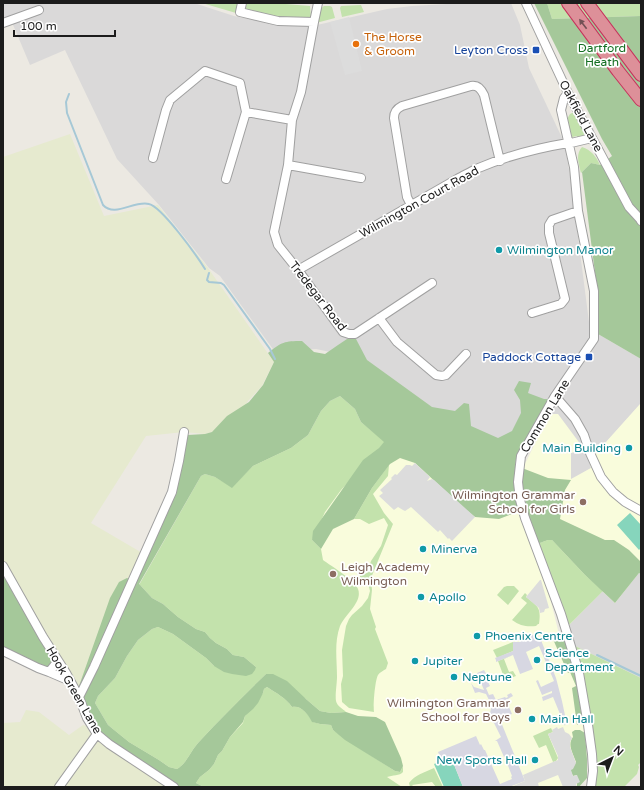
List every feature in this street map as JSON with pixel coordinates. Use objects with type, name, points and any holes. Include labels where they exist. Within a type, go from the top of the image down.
[{"type":"highway","points":[[568,3],[641,100]]},
{"type":"highway","points":[[587,3],[641,75]]},
{"type":"street","points":[[242,3],[240,12],[278,21],[314,22]]},
{"type":"street","name":"Tredegar Road","points":[[318,3],[301,92],[292,120],[288,165],[274,232],[278,245],[343,332],[349,334],[355,334],[432,283]]},
{"type":"street","name":"Oakfield Lane","points":[[525,4],[568,93],[629,207],[641,219]]},
{"type":"street","points":[[3,24],[39,10]]},
{"type":"street","points":[[153,158],[170,100],[205,71],[240,82],[246,112],[226,179]]},
{"type":"street","points":[[411,205],[407,197],[394,118],[395,112],[398,108],[471,86],[478,87],[484,95],[500,160]]},
{"type":"street","name":"Common Lane","points":[[568,93],[564,98],[561,110],[574,167],[578,211],[594,291],[594,339],[556,396],[521,456],[518,482],[520,500],[525,518],[561,614],[579,673],[592,754],[593,771],[591,787]]},
{"type":"street","points":[[246,112],[292,120]]},
{"type":"street","name":"Wilmington Court Road","points":[[298,270],[476,169],[500,160],[546,147],[592,138]]},
{"type":"street","points":[[288,165],[361,178]]},
{"type":"street","points":[[532,313],[561,304],[565,299],[549,233],[549,225],[552,220],[578,211]]},
{"type":"street","points":[[380,318],[397,342],[436,375],[446,375],[466,354]]},
{"type":"street","points":[[556,396],[575,419],[584,436],[601,477],[625,502],[641,511]]},
{"type":"street","points":[[79,697],[94,667],[172,492],[184,432]]},
{"type":"street","name":"Hook Green Lane","points":[[3,566],[79,697],[87,718],[97,734],[109,744],[174,787]]},
{"type":"street","points":[[3,651],[38,668],[70,681]]},
{"type":"street","points":[[49,672],[58,661]]},
{"type":"street","points":[[60,787],[97,734]]},
{"type":"shaded area","points":[[3,3],[194,3],[234,16],[275,24],[317,25],[387,9],[412,6],[464,3],[511,3],[520,25],[529,68],[565,144],[590,330],[641,359],[641,403],[589,461],[591,468],[571,480],[571,453],[584,449],[549,414],[521,456],[463,438],[335,353],[316,349],[301,350],[283,363],[220,276],[209,268],[159,205],[117,159],[65,50],[30,65],[11,20],[3,23]]},
{"type":"shaded area","points":[[349,17],[362,71],[345,75],[330,22]]},
{"type":"shaded area","points":[[70,134],[104,216],[158,205],[208,268],[274,362],[262,386],[248,401],[234,423],[223,429],[205,434],[184,432],[146,436],[91,523],[144,554],[79,696],[3,566],[3,157]]},
{"type":"shaded area","name":"Wilmington Grammar School for Girls","points":[[641,403],[641,570],[615,603],[602,591],[567,627],[522,468],[549,414],[558,414],[584,449],[571,453],[571,479],[591,468],[589,461]]},
{"type":"shaded area","name":"Leigh Academy Wilmington","points":[[241,428],[514,474],[515,498],[519,514],[536,554],[558,630],[564,637],[573,667],[585,733],[587,759],[587,778],[579,787],[184,787],[108,738]]},
{"type":"shaded area","points":[[415,463],[430,477],[427,481],[432,479],[434,480],[475,517],[452,541],[449,538],[448,539],[440,530],[438,532],[411,507],[405,511],[398,507],[394,510],[379,496],[383,493],[380,490],[392,479],[391,478],[395,474],[397,475],[406,465],[412,466]]},
{"type":"shaded area","points":[[639,573],[641,574],[641,678],[571,644],[567,627],[603,591],[615,603]]},
{"type":"shaded area","points":[[540,580],[549,608],[540,613],[539,608],[526,597]]},
{"type":"shaded area","points":[[524,634],[535,635],[541,640],[556,678],[566,720],[565,726],[560,715],[562,715],[562,713],[560,714],[553,697],[543,701],[542,697],[552,693],[552,691],[542,695],[536,681],[538,680],[541,687],[554,681],[539,646],[526,652],[533,669],[520,674],[513,655],[496,662],[495,658],[513,651],[513,642],[520,642]]},
{"type":"shaded area","points":[[484,670],[489,679],[487,680],[490,686],[486,688],[489,695],[493,694],[496,700],[506,698],[508,697],[507,695],[511,693],[513,696],[506,700],[512,714],[504,717],[505,720],[501,722],[525,781],[509,787],[463,787],[451,757],[442,761],[438,752],[476,736],[480,745],[481,744],[485,750],[500,784],[512,779],[507,763],[509,762],[506,756],[504,757],[497,741],[495,741],[501,737],[493,723],[490,713],[491,704],[486,694],[479,692],[475,693],[471,683],[474,687],[484,690],[477,673]]},
{"type":"shaded area","points":[[26,710],[39,712],[69,735],[83,725],[86,726],[91,734],[91,737],[55,787],[3,787],[3,723],[20,722]]},
{"type":"shaded area","points":[[557,727],[558,729],[563,727],[565,732],[572,738],[570,747],[576,763],[571,770],[573,776],[577,775],[580,782],[576,784],[577,787],[563,787],[558,775],[538,783],[539,787],[511,787],[525,781],[523,775],[558,760],[558,756],[548,734],[553,732],[552,730]]},
{"type":"shaded area","points":[[97,734],[174,787],[60,787]]},
{"type":"green space","points":[[202,3],[239,3],[236,13]]},
{"type":"green space","points":[[247,3],[274,3],[310,6],[311,17],[307,19],[270,16],[245,10]]},
{"type":"green space","name":"Dartford Heath","points":[[534,3],[547,3],[552,19],[641,16],[641,359],[598,334],[597,288],[582,172],[591,163],[600,165],[612,156]]},
{"type":"green space","name":"Dartford Heath","points":[[547,3],[641,3],[641,16],[552,19]]},
{"type":"green space","points":[[361,5],[364,12],[342,17],[341,6]]},
{"type":"green space","points":[[324,6],[332,7],[335,18],[316,23],[319,10]]},
{"type":"green space","points":[[572,113],[585,133],[584,136],[577,138],[577,136],[572,137],[567,119]]},
{"type":"green space","points":[[582,147],[593,154],[600,165],[591,163],[581,173],[578,156]]},
{"type":"green space","points":[[347,339],[356,339],[367,360],[432,407],[455,411],[464,403],[469,404],[471,426],[498,438],[512,431],[521,413],[520,400],[514,390],[519,381],[531,383],[528,393],[544,399],[549,399],[516,459],[515,472],[520,511],[499,519],[475,517],[415,463],[400,458],[390,464],[372,488],[354,519],[333,529],[321,549],[312,540],[313,531],[363,460],[379,448],[384,442],[361,422],[355,409],[340,396],[330,401],[321,411],[308,435],[291,448],[253,466],[232,488],[215,477],[205,474],[201,476],[139,584],[152,598],[163,604],[178,617],[196,629],[205,632],[216,643],[227,649],[233,655],[244,657],[256,667],[255,670],[252,674],[246,676],[224,672],[173,634],[158,627],[152,629],[138,640],[115,678],[98,696],[95,703],[108,725],[129,742],[169,767],[177,769],[186,761],[198,743],[240,699],[266,674],[273,674],[287,681],[320,711],[331,713],[346,712],[358,716],[376,717],[385,722],[403,766],[400,772],[395,771],[345,740],[333,730],[331,725],[312,722],[304,711],[298,707],[292,707],[284,698],[267,687],[264,689],[258,703],[245,716],[243,722],[230,737],[214,764],[200,777],[196,783],[204,787],[179,787],[107,740],[95,726],[84,703],[79,686],[110,598],[119,582],[127,578],[133,581],[176,481],[188,435],[212,432],[227,416],[249,402],[263,385],[274,362],[268,353],[280,344],[291,341],[302,341],[314,352],[325,354]]},
{"type":"green space","points":[[340,396],[355,409],[361,422],[385,442],[341,490],[325,512],[312,540],[321,549],[323,560],[348,577],[356,585],[359,594],[356,603],[342,621],[337,639],[336,701],[346,712],[331,713],[320,711],[306,699],[266,674],[198,743],[180,767],[177,769],[169,767],[129,742],[108,725],[95,703],[98,696],[115,678],[138,640],[152,629],[158,627],[173,634],[206,658],[214,666],[256,667],[244,657],[233,655],[227,649],[216,643],[205,632],[196,629],[178,617],[163,604],[152,598],[139,585],[201,476],[205,474],[215,477],[232,487],[253,466],[291,448],[308,435],[321,411],[330,401]]},
{"type":"green space","points":[[389,465],[388,476],[373,494],[384,513],[393,524],[371,578],[372,590],[370,609],[376,627],[375,629],[388,663],[386,669],[378,675],[377,678],[374,693],[374,712],[349,708],[342,702],[342,650],[346,626],[349,619],[368,598],[370,591],[368,583],[360,577],[360,575],[367,573],[371,561],[381,546],[388,525],[384,518],[369,524],[360,519],[354,519],[372,488]]},
{"type":"green space","points":[[522,468],[548,478],[571,480],[565,490],[560,519],[605,540],[614,540],[629,550],[641,562],[641,574],[639,573],[615,603],[585,575],[552,540],[537,544],[529,521],[522,483]]},
{"type":"green space","points":[[630,513],[641,525],[641,548],[639,550],[617,525]]},
{"type":"green space","points":[[552,540],[585,575],[603,591],[567,627],[537,544]]},
{"type":"green space","points":[[3,566],[65,673],[44,668],[3,649]]},
{"type":"green space","points":[[514,586],[519,591],[508,605],[497,595],[504,587]]},
{"type":"green space","points":[[525,593],[527,595],[526,597],[538,608],[540,614],[539,624],[536,626],[524,626],[512,620],[527,603],[521,598]]},
{"type":"green space","points":[[560,634],[568,648],[577,686],[582,718],[577,725],[572,688],[576,686],[570,672],[568,673],[552,637]]},
{"type":"green space","points":[[513,642],[513,651],[497,658],[493,650]]},
{"type":"green space","points":[[571,644],[641,678],[641,762],[638,765],[639,767],[637,774],[624,787],[596,787],[595,771]]},
{"type":"green space","points":[[513,655],[504,659],[509,672],[513,671],[516,676],[505,680],[498,661]]},
{"type":"green space","name":"Wilmington Grammar School for Boys","points":[[267,687],[284,698],[292,707],[298,707],[304,711],[313,722],[331,725],[333,730],[395,771],[400,772],[403,766],[402,773],[387,777],[402,787],[204,787],[196,783],[200,777],[214,764],[230,737],[243,723],[245,716]]},
{"type":"green space","points":[[551,728],[553,732],[548,734],[558,758],[553,762],[546,745],[539,748],[533,736]]},
{"type":"green space","points":[[575,730],[580,730],[585,733],[587,759],[587,778],[579,787],[577,787],[577,775],[573,776],[570,770],[576,762],[571,746],[571,740],[573,737],[572,732]]},
{"type":"green space","points":[[451,757],[463,787],[444,787],[434,764]]},
{"type":"green space","points":[[434,768],[443,787],[436,787],[432,782],[412,785],[414,787],[410,787],[409,783],[414,778]]},
{"type":"waterway","points":[[69,94],[66,102],[67,113],[103,205],[108,209],[113,210],[143,203],[155,207],[179,233],[205,269]]},
{"type":"waterway","points":[[209,273],[207,280],[209,282],[221,283],[224,285],[270,349],[275,359]]},
{"type":"waterway","points":[[597,655],[641,676]]},
{"type":"place","name":"The Horse & Groom","points":[[356,44]]},
{"type":"place","name":"Leyton Cross","points":[[536,50]]},
{"type":"place","name":"Wilmington Manor","points":[[499,250]]},
{"type":"place","name":"Paddock Cottage","points":[[589,357]]},
{"type":"place","name":"Main Building","points":[[629,448]]},
{"type":"place","name":"Wilmington Grammar School for Girls","points":[[583,502]]},
{"type":"place","name":"Minerva","points":[[423,549]]},
{"type":"place","name":"Leigh Academy Wilmington","points":[[333,574]]},
{"type":"place","name":"Apollo","points":[[421,597]]},
{"type":"place","name":"Phoenix Centre","points":[[477,636]]},
{"type":"place","name":"Science Department","points":[[537,660]]},
{"type":"place","name":"Jupiter","points":[[415,661]]},
{"type":"place","name":"Neptune","points":[[454,677]]},
{"type":"place","name":"Wilmington Grammar School for Boys","points":[[518,710]]},
{"type":"place","name":"Main Hall","points":[[532,719]]},
{"type":"place","name":"New Sports Hall","points":[[535,760]]}]
